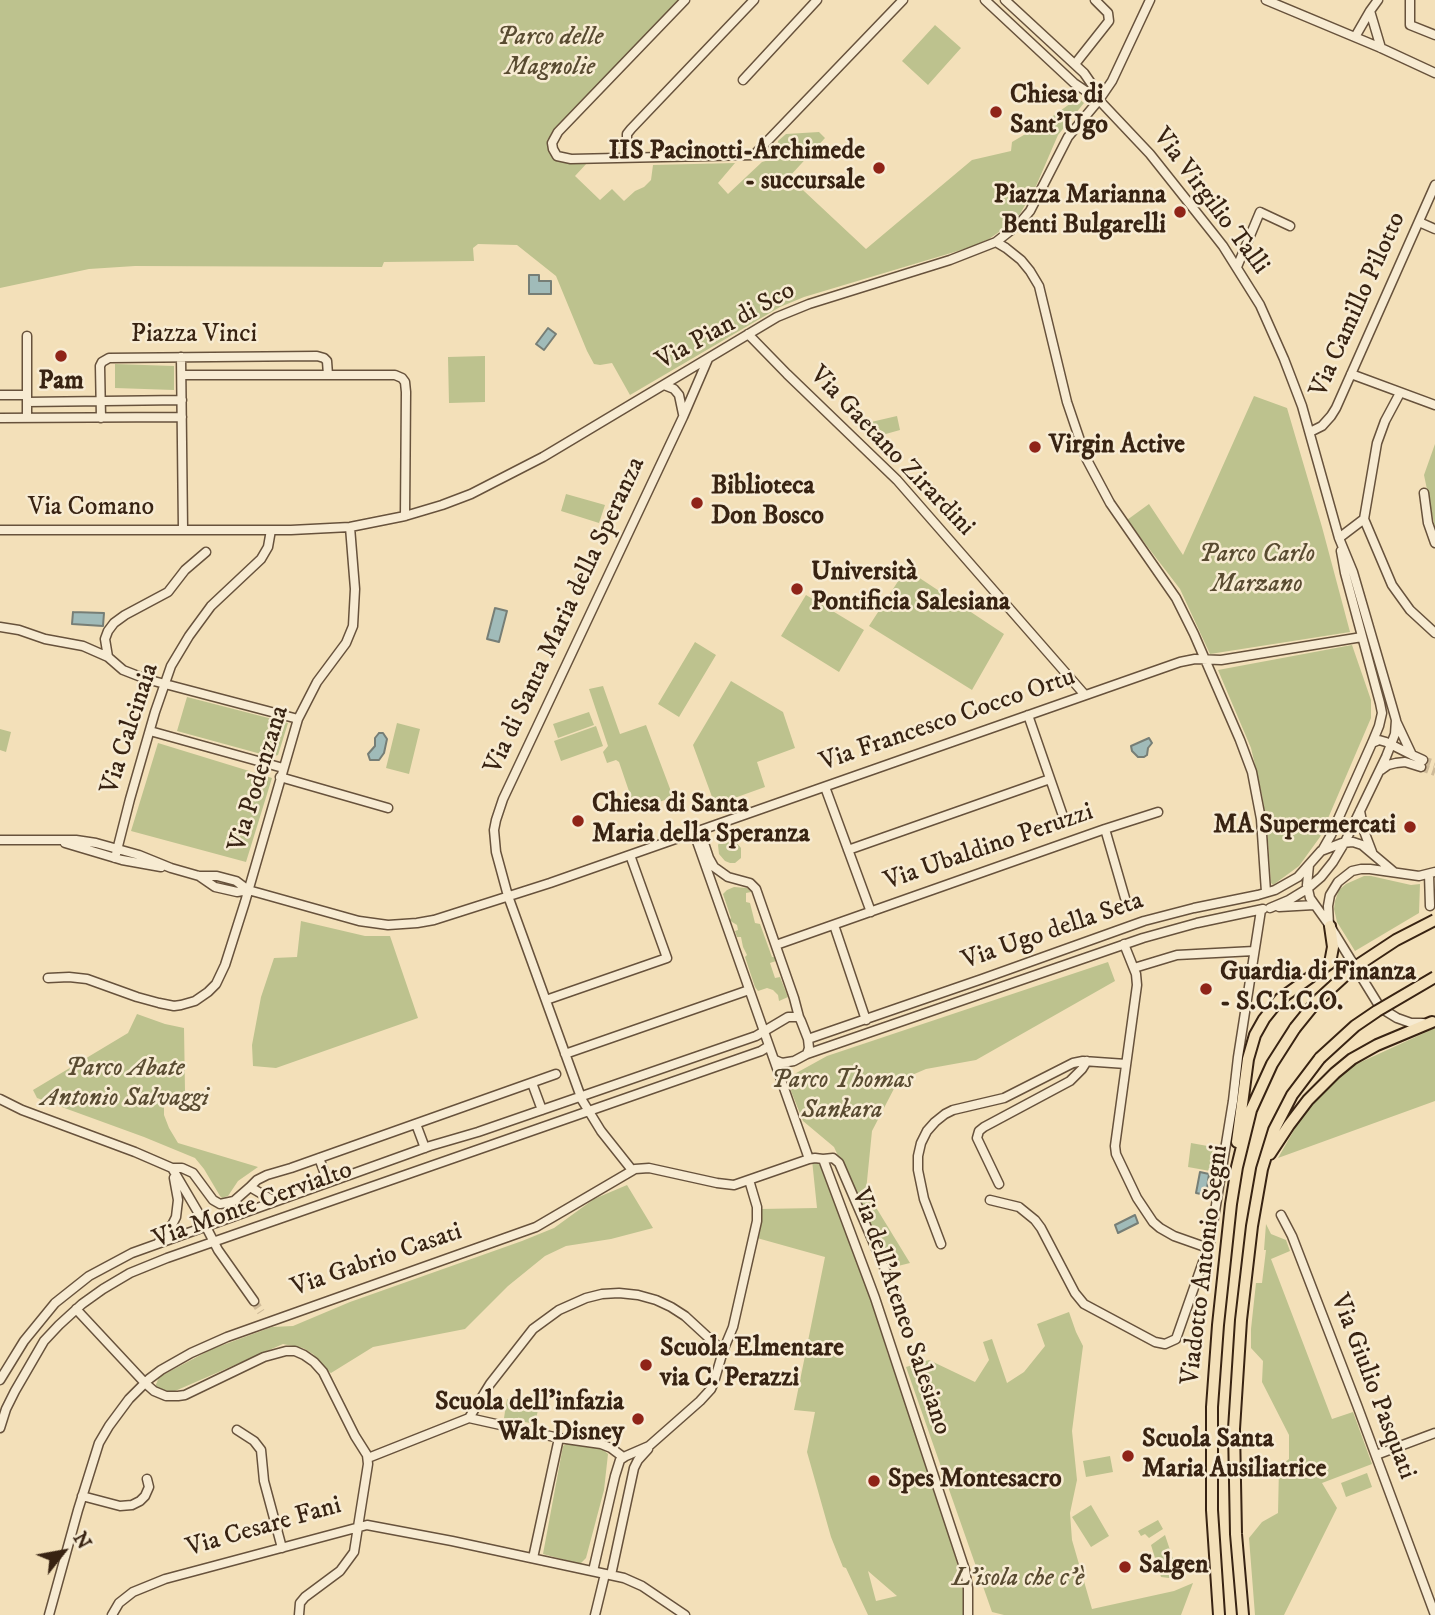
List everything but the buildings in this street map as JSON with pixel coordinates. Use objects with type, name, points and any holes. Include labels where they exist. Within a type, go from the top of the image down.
[{"type":"main road","name":"Viadotto Antonio Segni","points":[[1219,1615],[1212,1510],[1212,1401],[1235,1177],[1251,1111],[1272,1064],[1316,1002],[1352,969],[1396,940],[1435,920]]},
{"type":"main road","points":[[1235,1177],[1238,1129],[1253,1040],[1261,1022],[1273,1006],[1330,963],[1334,947],[1330,926]]},
{"type":"main road","name":"Viadotto Antonio Segni","points":[[1243,1615],[1235,1501],[1234,1414],[1242,1304],[1252,1226],[1270,1138],[1297,1087],[1320,1058],[1377,1011],[1435,977]]},
{"type":"main road","points":[[1262,1169],[1275,1145],[1303,1106],[1335,1073],[1352,1059],[1377,1045],[1433,1022]]},
{"type":"street","points":[[685,0],[558,132],[552,143],[555,153],[561,158],[754,155],[904,0]]},
{"type":"street","points":[[637,157],[627,143],[627,134],[754,0]]},
{"type":"street","points":[[743,80],[817,0]]},
{"type":"street","points":[[985,0],[1074,83],[1099,100]]},
{"type":"street","points":[[1004,0],[1090,80],[1099,100]]},
{"type":"street","points":[[1075,65],[1109,21],[1108,13],[1096,0]]},
{"type":"street","name":"Via Pian di Sco","points":[[271,530],[351,527],[405,516],[451,502],[497,482],[543,457],[777,317],[996,243],[1030,211],[1068,137],[1099,100],[1119,70],[1150,0]]},
{"type":"street","points":[[1266,0],[1381,48],[1435,74]]},
{"type":"street","points":[[1355,37],[1378,0]]},
{"type":"street","points":[[1410,0],[1410,25],[1435,35]]},
{"type":"street","points":[[1370,11],[1381,48]]},
{"type":"street","name":"Via Virgilio Talli","points":[[1099,100],[1163,171],[1223,246],[1258,300],[1295,387],[1310,432],[1382,710],[1372,743],[1331,835],[1309,865]]},
{"type":"street","name":"Via Camillo Pilotto","points":[[1310,432],[1322,426],[1331,416],[1435,185]]},
{"type":"street","points":[[1237,267],[1260,212],[1290,226]]},
{"type":"street","points":[[1419,222],[1435,229]]},
{"type":"street","points":[[996,243],[1006,247],[1021,260],[1039,286],[1066,402],[1086,458],[1110,503],[1176,598],[1240,740],[1254,783],[1264,842],[1266,892]]},
{"type":"street","name":"Via Gaetano Zirardini","points":[[748,334],[897,480],[1085,695]]},
{"type":"street","points":[[27,336],[27,418]]},
{"type":"street","name":"Piazza Vinci","points":[[101,418],[100,366],[106,359],[115,357],[321,356],[327,360],[328,375]]},
{"type":"street","points":[[181,357],[183,529]]},
{"type":"street","name":"Via di Santa Maria della Speranza","points":[[632,1170],[587,1111],[581,1097],[508,896],[494,830],[498,814],[708,359]]},
{"type":"street","points":[[1351,374],[1435,405]]},
{"type":"street","name":"Piazza Vinci","points":[[182,375],[395,375],[404,380],[405,516]]},
{"type":"street","points":[[664,385],[674,389],[679,395],[683,416]]},
{"type":"street","points":[[1400,393],[1377,443],[1364,519],[1392,584],[1410,610],[1435,634]]},
{"type":"street","points":[[0,394],[27,399],[182,400]]},
{"type":"street","points":[[0,418],[182,417]]},
{"type":"street","points":[[1424,493],[1428,523],[1435,542]]},
{"type":"street","points":[[1339,538],[1364,519]]},
{"type":"street","name":"Via Podenzana","points":[[48,978],[87,979],[167,1005],[195,1001],[212,989],[220,976],[248,890],[298,719],[309,696],[346,643],[353,626],[355,589],[351,527]]},
{"type":"street","name":"Via Comano","points":[[0,530],[271,530]]},
{"type":"street","name":"Via Calcinaia","points":[[115,858],[164,684],[180,649],[224,592],[261,559],[268,547],[271,530]]},
{"type":"street","name":"Via Virgilio Talli","points":[[1265,909],[1289,900],[1307,889],[1328,869],[1345,842],[1395,734],[1395,720],[1353,572],[1339,538]]},
{"type":"street","points":[[108,657],[106,639],[114,623],[168,593],[185,570],[206,552]]},
{"type":"street","points":[[0,627],[82,646],[108,657],[128,672],[164,684],[298,719]]},
{"type":"street","name":"Via Francesco Cocco Ortu","points":[[171,868],[199,876],[215,887],[237,892],[248,890],[359,921],[394,925],[434,920],[543,886],[1174,664],[1191,659],[1221,660],[1362,637]]},
{"type":"street","points":[[1028,715],[1063,816]]},
{"type":"street","points":[[1395,720],[1412,755]]},
{"type":"street","points":[[150,731],[388,808]]},
{"type":"street","points":[[1372,743],[1380,740],[1392,744],[1422,763],[1396,762],[1376,775]]},
{"type":"street","points":[[848,850],[1050,779]]},
{"type":"street","points":[[825,787],[871,912]]},
{"type":"street","points":[[1360,809],[1366,837],[1376,857]]},
{"type":"street","name":"Via Ubaldino Peruzzi","points":[[776,945],[1158,812]]},
{"type":"street","points":[[1105,829],[1125,898]]},
{"type":"street","points":[[697,832],[714,867],[721,873],[755,886],[776,945],[809,1048],[807,1054],[799,1059],[782,1063],[775,1059]]},
{"type":"street","points":[[697,832],[713,887],[810,1159]]},
{"type":"street","points":[[0,840],[86,841],[117,848],[171,868]]},
{"type":"street","points":[[58,841],[137,864],[171,868]]},
{"type":"street","points":[[1321,851],[1345,842],[1360,844],[1394,872]]},
{"type":"street","points":[[546,1000],[667,958],[630,855]]},
{"type":"street","points":[[1309,865],[1307,889],[1314,905],[1375,999],[1384,1010],[1397,1018],[1419,1024],[1433,1022]]},
{"type":"street","name":"Via Ugo della Seta","points":[[808,1039],[1144,921],[1266,892],[1295,880],[1309,865]]},
{"type":"street","points":[[1330,926],[1329,900],[1334,887],[1352,871],[1361,869],[1413,875],[1432,873],[1430,906]]},
{"type":"street","points":[[713,887],[738,880]]},
{"type":"street","points":[[990,1200],[1019,1207],[1035,1220],[1075,1293],[1084,1304],[1155,1342],[1162,1344],[1176,1339],[1208,1248],[1233,1101],[1254,951],[1265,909],[1314,905]]},
{"type":"street","name":"Via Ugo della Seta","points":[[807,1054],[1124,944],[1198,923],[1265,909]]},
{"type":"street","points":[[834,925],[866,1020]]},
{"type":"street","points":[[1124,944],[1137,979],[1137,989],[1116,1153],[1153,1222],[1174,1236],[1208,1248]]},
{"type":"street","points":[[1133,968],[1177,955],[1254,951]]},
{"type":"street","points":[[565,1054],[749,990]]},
{"type":"street","points":[[764,1031],[784,1018],[799,1017]]},
{"type":"street","name":"Via Monte Cervialto","points":[[0,1380],[24,1342],[55,1303],[98,1270],[123,1257],[274,1201],[581,1097],[764,1031]]},
{"type":"street","name":"Via Monte Cervialto","points":[[0,1428],[11,1398],[39,1349],[53,1331],[76,1309],[130,1273],[769,1046]]},
{"type":"street","points":[[941,1244],[923,1199],[918,1170],[919,1149],[930,1127],[945,1114],[1004,1098],[1073,1063],[1087,1061],[1126,1064]]},
{"type":"street","points":[[999,1184],[977,1138],[979,1131],[1070,1081],[1087,1061]]},
{"type":"street","name":"Via Monte Cervialto","points":[[172,1168],[182,1168],[193,1173],[211,1197],[220,1204],[234,1200],[262,1177],[556,1074]]},
{"type":"street","points":[[532,1083],[542,1110]]},
{"type":"street","points":[[1,1102],[172,1168],[213,1242],[254,1301]]},
{"type":"street","points":[[416,1124],[425,1148]]},
{"type":"street","name":"Via Monte Cervialto","points":[[319,1158],[328,1182]]},
{"type":"street","points":[[632,1170],[652,1168],[730,1185],[810,1159],[834,1158],[839,1163],[887,1274]]},
{"type":"street","name":"Via dell'Ateneo Salesiano","points":[[823,1159],[872,1289],[963,1564],[968,1588],[968,1615]]},
{"type":"street","points":[[157,1243],[171,1227],[177,1211],[178,1194],[172,1168]]},
{"type":"street","name":"Via Gabrio Casati","points":[[49,1615],[97,1448],[128,1399],[158,1372],[191,1353],[266,1319],[536,1227],[632,1170]]},
{"type":"street","points":[[595,1615],[614,1559],[636,1462],[649,1446],[711,1389],[716,1378],[733,1327],[757,1222],[757,1207],[749,1180]]},
{"type":"street","points":[[250,1187],[274,1201]]},
{"type":"street","name":"Via Giulio Pasquati","points":[[1281,1214],[1292,1236],[1435,1615]]},
{"type":"street","points":[[469,1418],[491,1384],[536,1326],[559,1310],[592,1296],[632,1294],[663,1303],[685,1315],[723,1351]]},
{"type":"street","points":[[76,1309],[145,1383],[159,1394],[178,1396],[269,1355],[295,1351],[311,1360],[323,1372],[368,1458],[469,1418],[604,1445],[624,1457]]},
{"type":"street","points":[[237,1430],[254,1441],[261,1450],[264,1482],[282,1548]]},
{"type":"street","points":[[1376,1455],[1435,1433]]},
{"type":"street","points":[[533,1558],[559,1438]]},
{"type":"street","points":[[593,1571],[617,1469],[624,1457],[649,1446]]},
{"type":"street","name":"Via Cesare Fani","points":[[112,1615],[128,1595],[171,1577],[358,1527],[368,1458]]},
{"type":"street","points":[[617,1469],[625,1467],[633,1474]]},
{"type":"street","points":[[82,1496],[120,1506],[132,1505],[145,1496],[149,1487],[147,1479]]},
{"type":"street","points":[[299,1615],[299,1608],[305,1597],[334,1577],[349,1561],[356,1548],[358,1527],[367,1525],[608,1574],[638,1583],[685,1615]]},
{"type":"street","points":[[597,1555],[607,1560],[614,1559]]},
{"type":"green space","name":"Parco delle Magnolie","points":[[0,0],[678,0],[547,140],[552,154],[560,161],[588,162],[575,176],[600,200],[612,189],[624,201],[651,180],[653,165],[735,163],[718,183],[728,194],[762,162],[780,157],[778,141],[786,134],[819,132],[825,138],[789,177],[866,249],[972,160],[1011,151],[1012,142],[1078,98],[1084,103],[1058,135],[1036,186],[1020,214],[989,239],[780,307],[630,395],[612,363],[594,364],[556,276],[517,245],[478,244],[473,248],[474,261],[384,262],[382,267],[135,266],[89,269],[0,288]]},
{"type":"green space","points":[[935,25],[961,48],[928,85],[902,61]]},
{"type":"green space","points":[[485,356],[485,402],[449,403],[448,357]]},
{"type":"green space","points":[[115,364],[174,366],[174,390],[115,388]]},
{"type":"green space","name":"Parco Carlo Marzano","points":[[1254,396],[1287,408],[1350,632],[1210,654],[1180,589],[1127,520],[1149,504],[1183,555]]},
{"type":"green space","points":[[897,416],[900,430],[875,437],[871,422]]},
{"type":"green space","points":[[1435,444],[1435,528],[1424,475]]},
{"type":"green space","points":[[566,494],[605,505],[599,523],[561,511]]},
{"type":"green space","points":[[906,569],[1004,634],[972,690],[869,626]]},
{"type":"green space","points":[[806,595],[864,630],[839,672],[781,636]]},
{"type":"green space","points":[[695,642],[716,655],[679,717],[658,704]]},
{"type":"green space","name":"Parco Carlo Marzano","points":[[1352,645],[1371,700],[1371,718],[1320,837],[1299,866],[1273,885],[1262,795],[1251,748],[1218,670]]},
{"type":"green space","points":[[731,681],[783,712],[795,748],[757,762],[765,787],[715,805],[693,745]]},
{"type":"green space","points":[[603,686],[620,734],[646,725],[672,794],[665,800],[642,807],[633,803],[619,762],[616,760],[607,763],[603,752],[608,746],[589,689]]},
{"type":"green space","points":[[187,697],[288,723],[278,755],[272,757],[177,731]]},
{"type":"green space","points":[[589,712],[594,725],[558,738],[553,724]]},
{"type":"green space","points":[[397,723],[420,729],[409,774],[386,768]]},
{"type":"green space","points":[[596,726],[603,746],[561,761],[554,741]]},
{"type":"green space","points":[[0,729],[11,732],[6,752],[0,750]]},
{"type":"green space","points":[[158,743],[272,778],[246,862],[131,831]]},
{"type":"green space","points":[[727,838],[741,848],[741,858],[735,863],[725,861],[719,854],[720,841]]},
{"type":"green space","points":[[1364,876],[1411,885],[1420,884],[1419,913],[1355,951],[1337,922],[1334,909],[1339,890]]},
{"type":"green space","points":[[734,887],[747,888],[751,892],[746,893],[746,902],[750,903],[755,923],[760,924],[772,957],[775,957],[776,961],[770,963],[775,978],[780,977],[788,997],[779,1001],[773,990],[767,988],[758,991],[755,987],[741,937],[737,937],[735,931],[738,930],[737,925],[729,920],[731,918],[723,894]]},
{"type":"green space","points":[[301,921],[365,936],[390,936],[418,1018],[276,1068],[253,1066],[252,1045],[261,997],[274,958],[297,957]]},
{"type":"green space","name":"Parco Thomas Sankara","points":[[1108,962],[1115,981],[976,1060],[926,1069],[898,1081],[872,1131],[866,1191],[910,1263],[890,1268],[834,1147],[803,1121],[791,1091],[789,1077],[827,1056]]},
{"type":"green space","name":"Parco Abate Antonio Salvaggi","points":[[137,1014],[184,1028],[185,1091],[164,1099],[164,1115],[178,1143],[258,1167],[238,1181],[228,1196],[220,1196],[195,1158],[37,1098],[33,1090],[128,1033]]},
{"type":"green space","points":[[1435,1028],[1435,1101],[1278,1158],[1305,1111],[1348,1068]]},
{"type":"green space","points":[[1191,1143],[1213,1147],[1210,1171],[1188,1167]]},
{"type":"green space","name":"Spes Montesacro","points":[[812,1160],[822,1160],[867,1282],[888,1355],[929,1469],[966,1595],[964,1615],[868,1615],[831,1537],[807,1452],[815,1412],[794,1410],[825,1257],[757,1238],[760,1209],[817,1208]],"holes":[[[868,1571],[897,1596],[876,1601]]]},
{"type":"green space","points":[[627,1185],[653,1228],[611,1239],[566,1246],[545,1256],[508,1286],[465,1329],[373,1347],[331,1373],[313,1354],[303,1348],[283,1344],[175,1391],[163,1392],[155,1387],[159,1377],[212,1349],[272,1327],[293,1326],[350,1302],[522,1241],[554,1228],[594,1199]]},
{"type":"green space","points":[[1266,1224],[1271,1234],[1286,1240],[1290,1251],[1271,1259],[1332,1419],[1353,1412],[1372,1464],[1322,1483],[1337,1508],[1284,1615],[1255,1615],[1249,1538],[1262,1522],[1278,1513],[1279,1467],[1289,1459],[1289,1435],[1262,1382],[1263,1361],[1251,1348],[1256,1283],[1262,1283],[1266,1250]]},
{"type":"green space","name":"L'isola che c'è","points":[[1069,1312],[1083,1346],[1072,1431],[1077,1480],[1070,1513],[1072,1540],[1092,1609],[1174,1591],[1193,1583],[1181,1615],[1004,1615],[992,1612],[906,1367],[929,1360],[975,1382],[989,1360],[983,1342],[992,1339],[1007,1383],[1024,1372],[1045,1346],[1037,1324]]},
{"type":"green space","points":[[507,1399],[539,1405],[535,1424],[504,1418]]},
{"type":"green space","points":[[568,1443],[585,1444],[602,1449],[608,1454],[604,1490],[586,1558],[580,1564],[543,1554],[563,1446]]},
{"type":"green space","points":[[1110,1456],[1113,1472],[1086,1477],[1083,1461]]},
{"type":"green space","points":[[1367,1473],[1372,1487],[1346,1497],[1341,1483]]},
{"type":"green space","points":[[1091,1505],[1109,1536],[1091,1547],[1072,1517]]},
{"type":"green space","points":[[1158,1520],[1163,1529],[1149,1538],[1145,1534],[1141,1536],[1138,1531]]},
{"type":"green space","points":[[1165,1535],[1178,1574],[1169,1578],[1161,1577],[1151,1545]]},
{"type":"water","points":[[529,275],[539,275],[539,281],[551,281],[551,294],[529,294]]},
{"type":"water","points":[[548,328],[556,334],[544,350],[536,344]]},
{"type":"water","points":[[495,608],[507,611],[499,642],[487,639]]},
{"type":"water","points":[[73,612],[104,613],[103,626],[72,624]]},
{"type":"water","points":[[379,733],[383,733],[387,739],[384,753],[379,760],[370,760],[368,754],[375,746],[375,738]]},
{"type":"water","points":[[1149,738],[1152,743],[1147,755],[1138,757],[1131,746]]},
{"type":"water","points":[[1200,1172],[1209,1174],[1206,1195],[1196,1193]]},
{"type":"water","points":[[1135,1215],[1138,1223],[1118,1233],[1115,1225]]},
{"type":"tunnel","points":[[1423,760],[1435,764]]},
{"type":"tunnel","points":[[1421,767],[1435,772]]},
{"type":"tunnel","points":[[254,1301],[261,1312]]},
{"type":"place","name":"Chiesa di Sant'Ugo","points":[[996,112]]},
{"type":"place","name":"IIS Pacinotti-Archimede - succursale","points":[[879,168]]},
{"type":"place","name":"Piazza Marianna Benti Bulgarelli","points":[[1180,212]]},
{"type":"place","name":"Pam","points":[[61,356]]},
{"type":"place","name":"Virgin Active","points":[[1035,447]]},
{"type":"place","name":"Biblioteca Don Bosco","points":[[697,503]]},
{"type":"place","name":"Università Pontificia Salesiana","points":[[797,589]]},
{"type":"place","name":"Chiesa di Santa Maria della Speranza","points":[[578,821]]},
{"type":"place","name":"MA Supermercati","points":[[1410,827]]},
{"type":"place","name":"Guardia di Finanza - S.C.I.C.O.","points":[[1206,989]]},
{"type":"place","name":"Scuola Elmentare via C. Perazzi","points":[[646,1365]]},
{"type":"place","name":"Scuola dell'infazia Walt Disney","points":[[638,1419]]},
{"type":"place","name":"Scuola Santa Maria Ausiliatrice","points":[[1128,1456]]},
{"type":"place","name":"Spes Montesacro","points":[[874,1481]]},
{"type":"place","name":"Salgen","points":[[1125,1567]]}]
